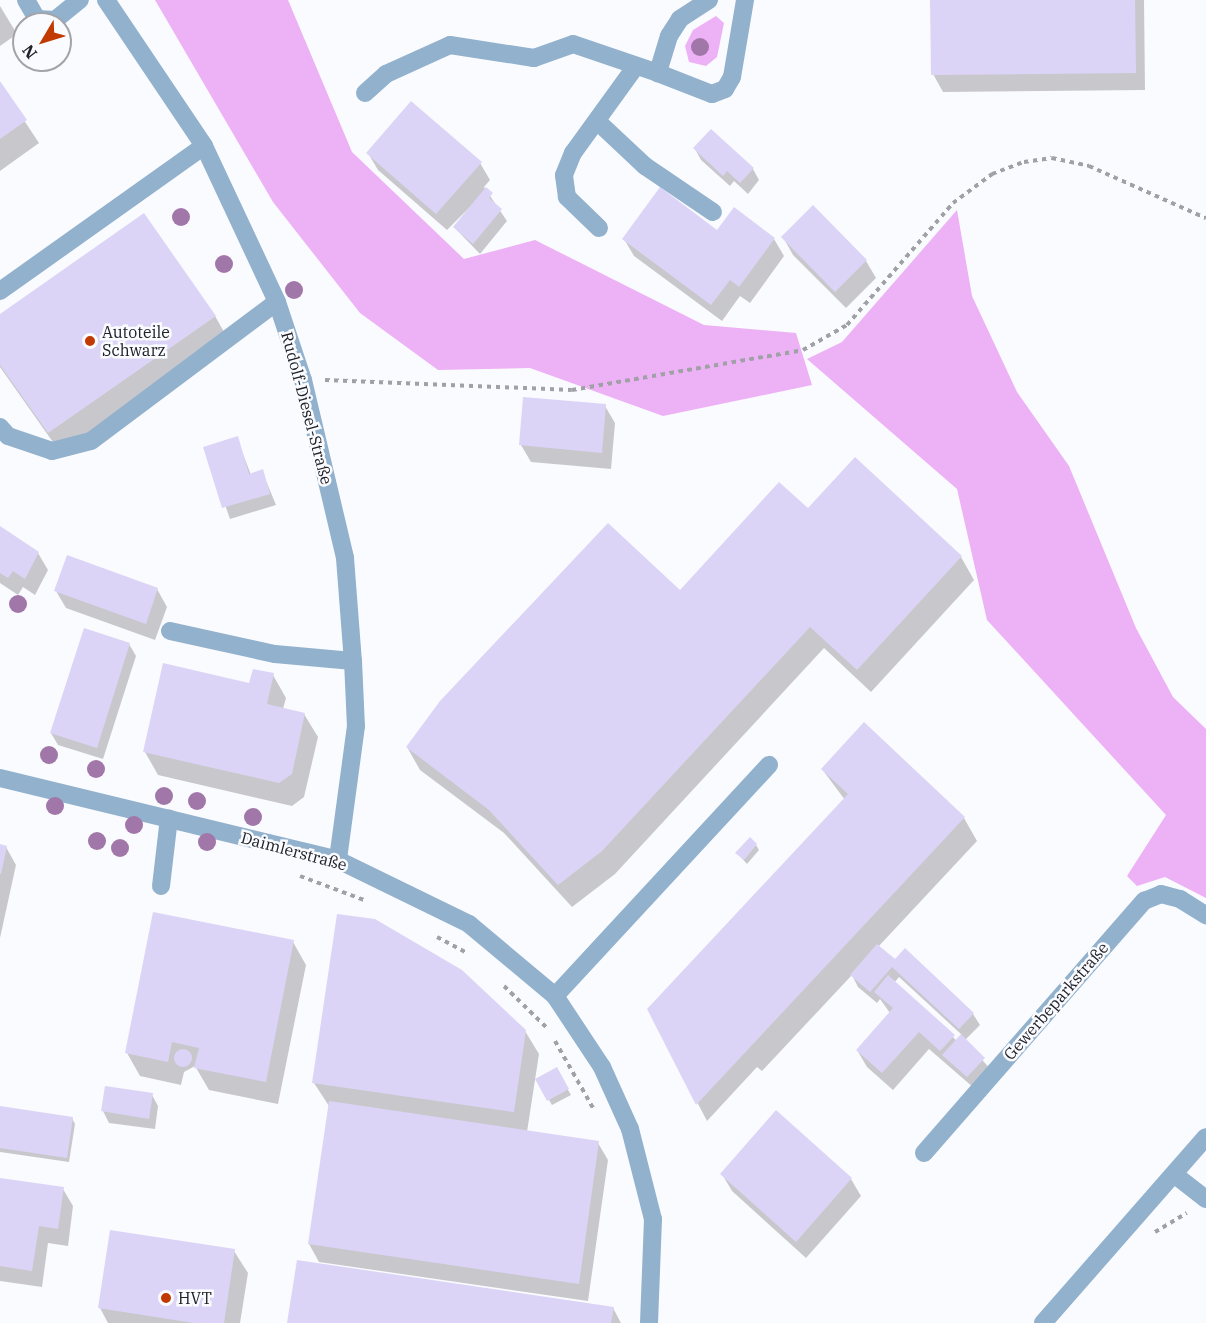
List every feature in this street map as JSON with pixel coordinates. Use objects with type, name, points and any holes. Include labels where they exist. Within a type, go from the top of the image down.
[{"type":"street","points":[[26,0],[37,19],[56,20],[80,0]]},
{"type":"street","name":"Rudolf-Diesel-Straße","points":[[106,0],[204,146],[277,302],[303,380],[345,558],[353,661],[356,726],[338,860]]},
{"type":"street","points":[[658,74],[669,36],[680,19],[709,0]]},
{"type":"street","points":[[365,93],[386,74],[450,45],[534,58],[573,44],[712,94],[725,89],[732,77],[745,0]]},
{"type":"street","points":[[599,228],[567,197],[564,175],[573,153],[636,66]]},
{"type":"street","points":[[597,121],[645,166],[713,212]]},
{"type":"street","points":[[0,291],[204,146]]},
{"type":"street","points":[[0,427],[8,436],[52,451],[91,441],[277,302]]},
{"type":"street","points":[[170,631],[275,654],[353,661]]},
{"type":"street","points":[[555,996],[769,765]]},
{"type":"street","name":"Daimlerstraße","points":[[0,779],[338,860],[469,924],[555,996],[602,1067],[630,1129],[653,1219],[649,1323]]},
{"type":"street","points":[[161,886],[169,818]]},
{"type":"street","name":"Gewerbeparkstraße","points":[[924,1153],[1144,901],[1161,894],[1180,899],[1206,915]]},
{"type":"street","points":[[1043,1323],[1206,1137]]},
{"type":"street","points":[[1175,1175],[1202,1203]]},
{"type":"path","points":[[303,380],[415,381],[572,390],[803,350],[847,325],[953,203],[992,174],[1024,162],[1052,158],[1089,166],[1206,218]]},
{"type":"path","points":[[294,874],[374,905]]},
{"type":"path","points":[[432,933],[469,955]]},
{"type":"path","points":[[501,983],[548,1029]]},
{"type":"path","points":[[554,1039],[600,1119]]},
{"type":"path","points":[[1146,1242],[1202,1203]]},
{"type":"shaded area","points":[[155,0],[288,0],[352,152],[464,259],[535,240],[704,325],[796,333],[812,385],[663,416],[530,368],[438,370],[360,313],[273,202]]},
{"type":"shaded area","points":[[716,16],[724,23],[717,57],[706,66],[689,62],[685,46],[693,30]]},
{"type":"shaded area","points":[[957,210],[972,296],[1017,392],[1069,466],[1136,628],[1173,697],[1206,729],[1206,898],[1165,877],[1137,886],[1127,876],[1166,815],[987,620],[957,489],[807,359],[842,342]]},
{"type":"building","points":[[930,0],[1135,0],[1136,73],[931,75]]},
{"type":"building","points":[[0,81],[27,120],[0,139]]},
{"type":"building","points":[[411,101],[482,162],[436,214],[366,153]]},
{"type":"building","points":[[711,129],[754,168],[740,183],[727,171],[723,176],[693,148]]},
{"type":"building","points":[[486,187],[493,193],[489,198],[502,209],[473,244],[453,227]]},
{"type":"building","points":[[660,187],[717,230],[734,207],[775,238],[739,287],[730,280],[711,305],[622,239]]},
{"type":"building","points":[[813,205],[867,260],[835,292],[781,237]]},
{"type":"building","name":"Autoteile Schwarz","points":[[144,213],[216,316],[48,433],[0,365],[0,314]]},
{"type":"building","points":[[523,397],[606,404],[602,453],[519,445]]},
{"type":"building","points":[[238,436],[249,474],[263,469],[270,494],[222,508],[203,447]]},
{"type":"building","points":[[855,457],[962,556],[857,670],[810,627],[602,851],[558,885],[489,810],[406,747],[440,701],[608,523],[680,590],[779,482],[808,508]]},
{"type":"building","points":[[0,526],[39,552],[25,579],[13,571],[8,578],[0,573]]},
{"type":"building","points":[[67,555],[158,588],[146,624],[54,591]]},
{"type":"building","points":[[84,628],[130,643],[97,748],[50,733]]},
{"type":"building","points":[[163,663],[249,683],[253,669],[274,673],[267,704],[305,713],[292,774],[279,783],[143,752]]},
{"type":"building","points":[[864,722],[965,817],[696,1105],[647,1009],[848,794],[821,769]]},
{"type":"building","points":[[750,837],[757,844],[744,860],[735,853]]},
{"type":"building","points":[[0,844],[7,846],[1,874],[0,874]]},
{"type":"building","points":[[153,912],[294,940],[266,1082],[194,1068],[199,1048],[172,1042],[168,1062],[125,1053]]},
{"type":"building","points":[[337,914],[375,919],[462,970],[526,1030],[514,1112],[312,1083]]},
{"type":"building","points":[[877,944],[895,959],[905,948],[974,1013],[959,1029],[892,967],[870,992],[850,975]]},
{"type":"building","points":[[888,975],[955,1035],[940,1051],[919,1032],[882,1073],[856,1050],[893,1008],[874,992]]},
{"type":"building","points":[[961,1034],[985,1058],[967,1077],[942,1055]]},
{"type":"building","points":[[179,1049],[187,1049],[192,1054],[190,1065],[179,1067],[174,1062],[174,1054]]},
{"type":"building","points":[[557,1067],[569,1089],[547,1101],[535,1079]]},
{"type":"building","points":[[105,1086],[153,1093],[149,1119],[101,1111]]},
{"type":"building","points":[[329,1101],[599,1141],[579,1284],[308,1244]]},
{"type":"building","points":[[0,1106],[73,1117],[67,1158],[0,1148]]},
{"type":"building","points":[[776,1110],[852,1178],[796,1242],[720,1174]]},
{"type":"building","points":[[0,1178],[64,1187],[58,1229],[39,1226],[32,1271],[0,1266]]},
{"type":"building","points":[[110,1230],[235,1249],[224,1323],[194,1323],[98,1308]]},
{"type":"building","points":[[297,1260],[614,1307],[611,1323],[287,1323]]},
{"type":"place","name":"Autoteile Schwarz","points":[[90,341]]},
{"type":"place","name":"HVT","points":[[166,1298]]}]
